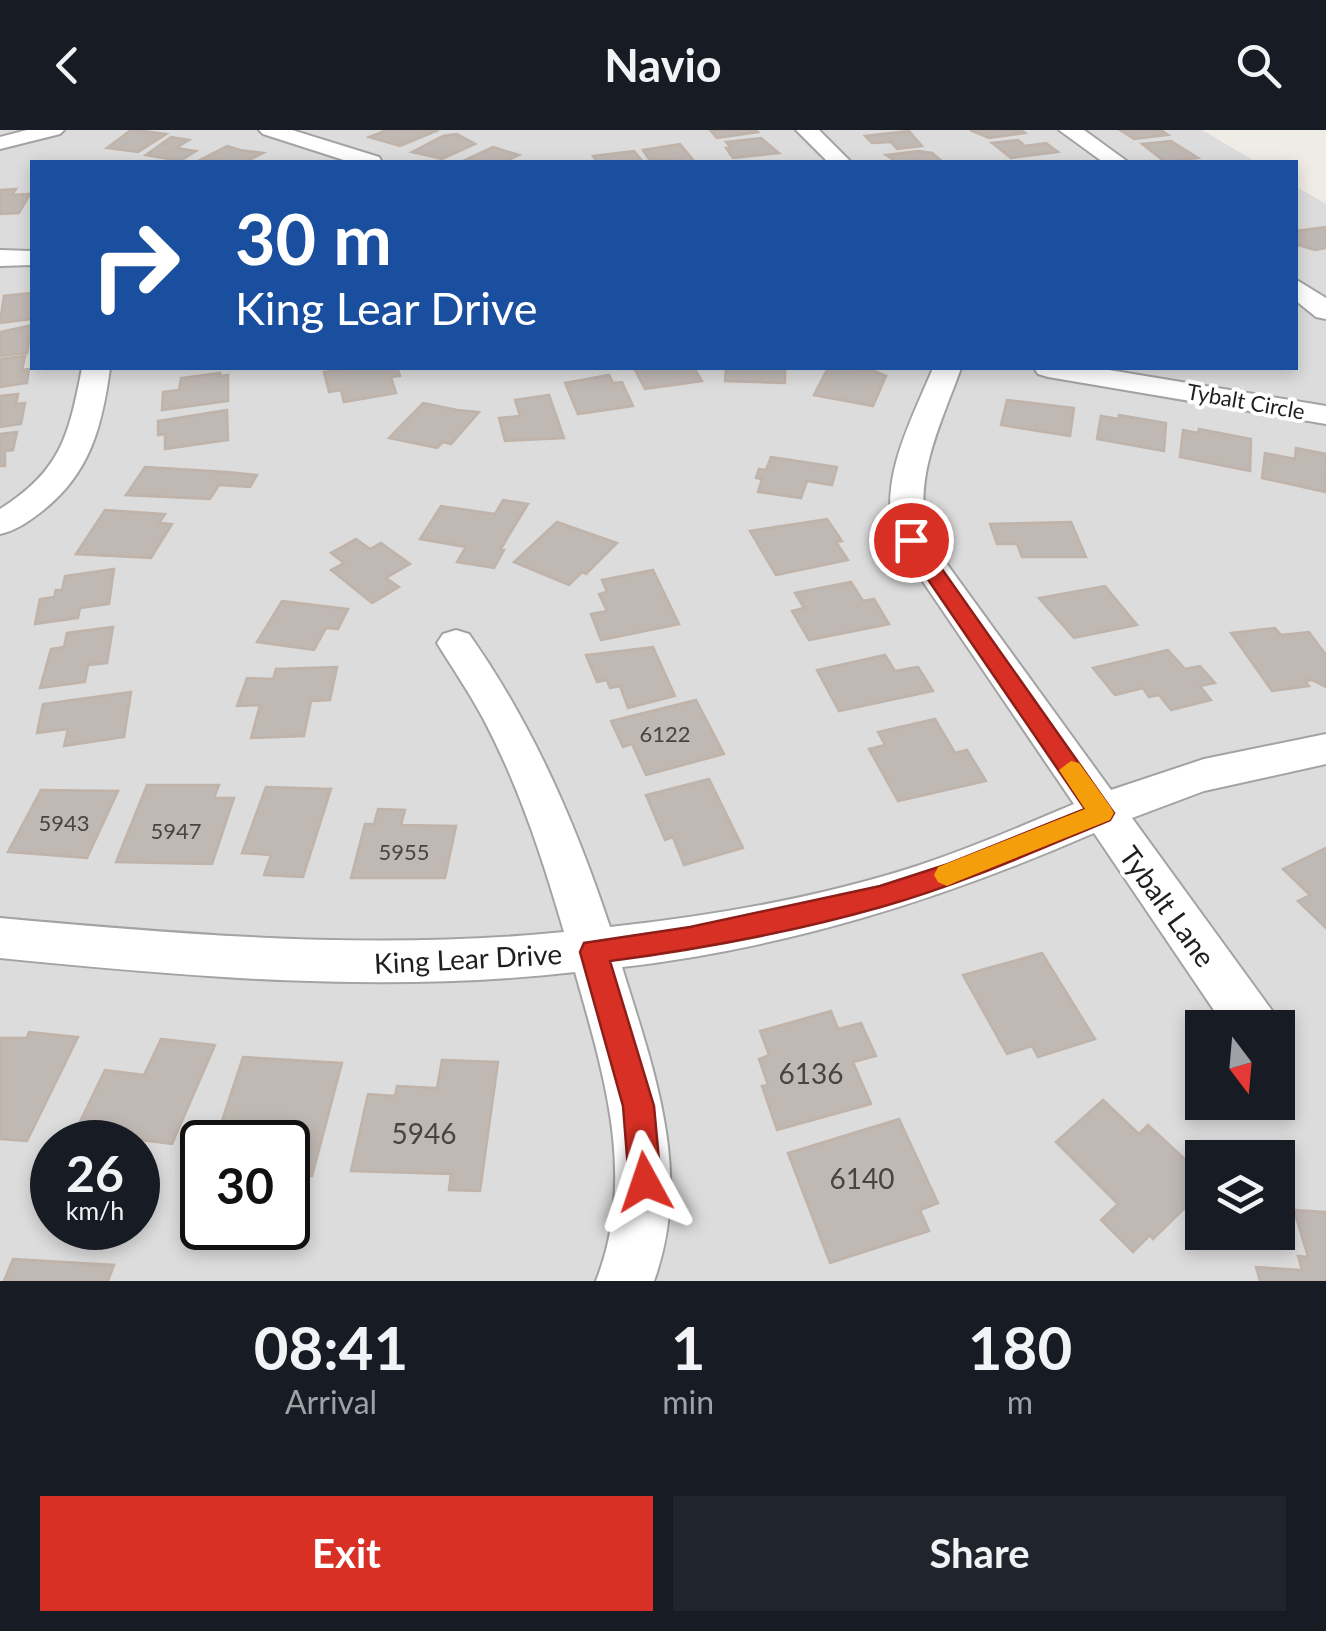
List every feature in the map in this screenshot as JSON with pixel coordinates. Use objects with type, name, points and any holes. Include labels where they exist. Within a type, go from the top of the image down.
[{"type":"street","points":[[0,143],[53,130]]},
{"type":"street","points":[[270,130],[365,160]]},
{"type":"street","points":[[807,130],[838,160]]},
{"type":"street","points":[[1070,130],[1114,160]]},
{"type":"street","points":[[0,258],[30,258]]},
{"type":"street","points":[[1298,289],[1326,312]]},
{"type":"street","points":[[0,524],[37,500],[74,460],[86,431],[96,370]]},
{"type":"street","name":"Tybalt Lane","points":[[946,370],[906,485],[903,502],[908,531],[922,560],[1242,1010]]},
{"type":"street","name":"Tybalt Circle","points":[[1060,370],[1326,415]]},
{"type":"street","points":[[456,643],[494,700],[530,766],[561,845],[635,1091],[644,1156],[642,1210],[625,1281]]},
{"type":"street","name":"King Lear Drive","points":[[0,938],[228,958],[350,963],[472,961],[594,952],[690,939],[880,896],[955,872],[1203,775],[1326,749]]},
{"type":"shaded area","points":[[0,130],[1202,130],[1253,160],[30,160],[30,370],[1298,370],[1298,188],[1326,204],[1326,1281],[0,1281]]},
{"type":"building","points":[[131,130],[166,134],[138,152],[107,148]]},
{"type":"building","points":[[387,130],[436,131],[400,146],[369,137]]},
{"type":"building","points":[[710,130],[756,130],[758,132],[717,138]]},
{"type":"building","points":[[970,130],[1021,130],[1025,133],[989,138]]},
{"type":"building","points":[[1120,130],[1161,130],[1168,135],[1134,139]]},
{"type":"building","points":[[909,131],[922,146],[897,149],[891,142],[872,143],[865,136]]},
{"type":"building","points":[[457,134],[475,144],[442,159],[412,152],[443,136]]},
{"type":"building","points":[[171,137],[189,140],[176,148],[196,151],[182,160],[146,155]]},
{"type":"building","points":[[761,138],[779,153],[733,158],[726,148],[731,148],[726,142]]},
{"type":"building","points":[[1018,140],[1025,146],[1046,143],[1058,152],[1011,158],[992,143]]},
{"type":"building","points":[[1171,141],[1198,158],[1162,160],[1142,144]]},
{"type":"building","points":[[680,144],[693,160],[649,159],[643,150]]},
{"type":"building","points":[[227,146],[263,153],[249,160],[200,160]]},
{"type":"building","points":[[493,147],[519,155],[508,160],[465,160]]},
{"type":"building","points":[[634,151],[641,160],[596,160],[593,156]]},
{"type":"building","points":[[918,151],[932,153],[941,160],[894,160],[886,155]]},
{"type":"building","points":[[16,189],[12,195],[30,194],[19,213],[0,214],[0,190]]},
{"type":"building","points":[[1326,227],[1326,248],[1315,250],[1298,245],[1298,231]]},
{"type":"building","points":[[30,293],[30,319],[0,323],[4,296]]},
{"type":"building","points":[[30,325],[27,353],[0,356],[0,332]]},
{"type":"building","points":[[25,356],[22,370],[29,369],[27,383],[0,387],[0,359]]},
{"type":"building","points":[[398,370],[400,376],[391,377],[396,393],[344,402],[341,390],[329,392],[324,372]]},
{"type":"building","points":[[635,370],[695,370],[702,381],[645,389]]},
{"type":"building","points":[[726,370],[785,370],[785,383],[725,381]]},
{"type":"building","points":[[827,370],[872,370],[886,376],[873,406],[814,395]]},
{"type":"building","points":[[228,375],[228,401],[162,410],[163,392],[179,390],[181,378]]},
{"type":"building","points":[[609,375],[613,383],[622,382],[633,406],[578,414],[565,383]]},
{"type":"building","points":[[18,394],[16,404],[25,403],[21,424],[0,427],[0,396]]},
{"type":"building","points":[[549,395],[564,438],[505,441],[499,418],[520,416],[515,400]]},
{"type":"building","points":[[1007,400],[1074,408],[1070,436],[1001,425]]},
{"type":"building","points":[[423,403],[479,412],[451,444],[443,442],[437,448],[389,438]]},
{"type":"building","points":[[227,410],[228,440],[165,449],[165,434],[158,435],[158,421]]},
{"type":"building","points":[[1119,415],[1166,423],[1164,451],[1097,439],[1101,416],[1119,419]]},
{"type":"building","points":[[1199,429],[1251,439],[1250,471],[1180,457],[1183,430],[1198,433]]},
{"type":"building","points":[[17,432],[13,450],[5,451],[5,466],[0,466],[0,434]]},
{"type":"building","points":[[1296,448],[1326,454],[1325,492],[1262,478],[1265,453],[1295,459]]},
{"type":"building","points":[[771,457],[837,467],[832,485],[807,481],[801,498],[758,492],[762,479],[756,478],[759,469],[766,470]]},
{"type":"building","points":[[145,467],[257,475],[250,487],[219,485],[210,499],[126,495]]},
{"type":"building","points":[[503,500],[528,504],[500,550],[504,550],[494,568],[457,562],[466,547],[420,539],[441,506],[495,514]]},
{"type":"building","points":[[105,510],[165,514],[159,523],[172,524],[151,558],[76,554]]},
{"type":"building","points":[[827,519],[842,541],[836,542],[848,560],[776,575],[750,531]]},
{"type":"building","points":[[557,522],[617,543],[569,585],[514,562]]},
{"type":"building","points":[[1071,522],[1086,557],[1022,557],[1017,544],[997,544],[990,524]]},
{"type":"building","points":[[356,539],[370,549],[381,543],[410,564],[386,578],[399,587],[372,603],[331,570],[344,563],[331,553]]},
{"type":"building","points":[[114,569],[109,604],[80,608],[78,618],[35,624],[40,599],[54,597],[56,590],[62,590],[65,576]]},
{"type":"building","points":[[653,570],[679,624],[601,640],[591,614],[607,611],[599,594],[607,592],[602,580]]},
{"type":"building","points":[[851,582],[863,601],[874,599],[889,624],[809,640],[792,611],[804,608],[795,593]]},
{"type":"building","points":[[1105,586],[1137,625],[1074,638],[1039,598]]},
{"type":"building","points":[[282,601],[348,609],[338,629],[326,628],[314,650],[257,642]]},
{"type":"building","points":[[113,627],[107,663],[88,665],[85,682],[40,688],[51,649],[64,647],[67,633]]},
{"type":"building","points":[[1275,628],[1281,635],[1309,632],[1326,655],[1326,687],[1312,680],[1305,681],[1309,686],[1272,691],[1231,633]]},
{"type":"building","points":[[653,647],[675,696],[628,708],[620,686],[610,688],[607,680],[597,682],[586,655]]},
{"type":"building","points":[[1168,650],[1185,669],[1200,666],[1215,683],[1200,686],[1211,700],[1171,710],[1159,695],[1149,697],[1143,688],[1115,695],[1093,668]]},
{"type":"building","points":[[885,655],[895,671],[918,667],[933,691],[839,711],[817,670]]},
{"type":"building","points":[[337,667],[330,700],[311,701],[304,736],[251,738],[260,705],[237,706],[247,678],[273,679],[276,669]]},
{"type":"building","points":[[131,692],[124,737],[64,746],[68,729],[37,733],[43,704]]},
{"type":"building","points":[[696,700],[724,754],[646,775],[632,744],[623,747],[611,721]]},
{"type":"building","points":[[935,719],[955,753],[967,750],[986,781],[898,801],[869,749],[885,745],[878,732]]},
{"type":"building","points":[[709,779],[743,848],[684,865],[673,837],[665,840],[646,795]]},
{"type":"building","points":[[147,785],[219,785],[214,798],[234,798],[212,864],[116,862]]},
{"type":"building","points":[[266,787],[331,789],[303,877],[264,875],[271,855],[242,853]]},
{"type":"building","points":[[41,790],[118,791],[87,858],[8,852]]},
{"type":"building","points":[[378,809],[405,810],[401,825],[456,826],[445,878],[351,878],[365,824],[374,824]]},
{"type":"building","points":[[1326,848],[1326,928],[1298,901],[1310,895],[1283,869]]},
{"type":"building","points":[[1042,953],[1095,1039],[1038,1057],[1032,1046],[1007,1054],[963,975]]},
{"type":"building","points":[[831,1011],[838,1029],[861,1023],[876,1056],[853,1062],[871,1104],[777,1130],[762,1086],[768,1085],[759,1059],[769,1055],[760,1031]]},
{"type":"building","points":[[29,1032],[78,1037],[37,1120],[30,1120],[27,1141],[0,1139],[0,1038],[27,1038]]},
{"type":"building","points":[[161,1039],[215,1045],[172,1144],[160,1143],[160,1120],[81,1120],[105,1070],[144,1075]]},
{"type":"building","points":[[243,1057],[342,1063],[312,1176],[310,1120],[222,1120]]},
{"type":"building","points":[[442,1060],[498,1062],[480,1191],[449,1190],[451,1174],[351,1171],[368,1094],[395,1096],[397,1086],[437,1088]]},
{"type":"building","points":[[1103,1100],[1139,1134],[1148,1125],[1185,1159],[1185,1208],[1153,1239],[1150,1235],[1133,1252],[1101,1220],[1118,1204],[1056,1142]]},
{"type":"building","points":[[899,1119],[938,1203],[920,1210],[929,1231],[830,1263],[788,1153]]},
{"type":"building","points":[[1295,1210],[1326,1212],[1326,1281],[1260,1281],[1256,1267],[1302,1270],[1298,1256],[1308,1257]]},
{"type":"building","points":[[13,1259],[114,1265],[108,1281],[4,1281]]},
{"type":"slow traffic","points":[[947,875],[1102,813],[1071,770]]},
{"type":"route","points":[[645,1182],[635,1091],[594,952],[690,939],[880,896],[955,872],[1102,813],[911,540]]}]
